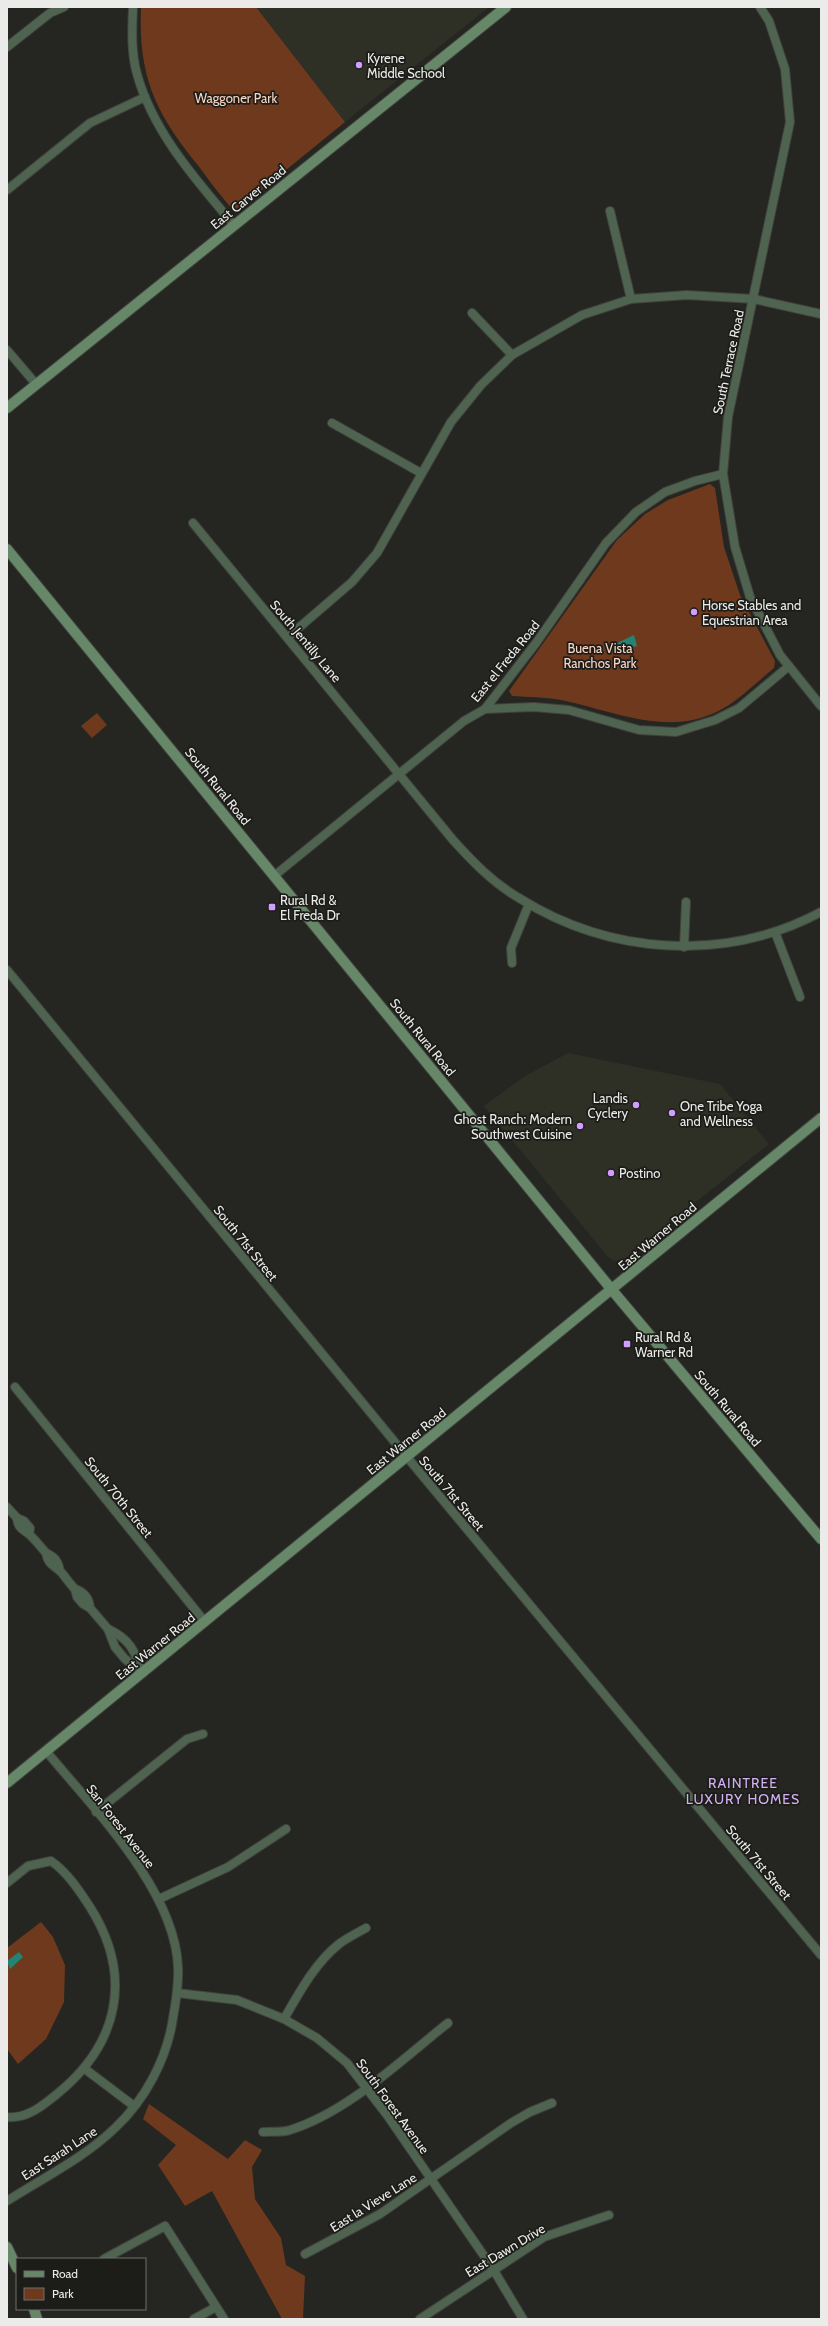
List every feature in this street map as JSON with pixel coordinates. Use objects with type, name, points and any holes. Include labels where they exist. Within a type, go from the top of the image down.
[{"type":"main road","name":"East Carver Road","points":[[7,408],[506,7]]},
{"type":"main road","name":"South Rural Road","points":[[7,549],[612,1290],[821,1540]]},
{"type":"main road","name":"East Warner Road","points":[[7,1783],[821,1118]]},
{"type":"main road","points":[[9,2254],[16,2266]]},
{"type":"street","points":[[7,47],[50,13],[64,7]]},
{"type":"street","points":[[133,7],[136,73],[146,97],[170,144],[234,225]]},
{"type":"street","name":"South Terrace Road","points":[[760,7],[769,21],[785,69],[790,122],[728,417],[723,474],[735,547],[750,597],[780,655],[821,706]]},
{"type":"street","points":[[7,190],[90,123],[146,97]]},
{"type":"street","points":[[610,211],[631,299]]},
{"type":"street","points":[[288,637],[352,582],[377,553],[451,422],[480,385],[512,355],[582,315],[631,299],[687,295],[754,299],[821,314]]},
{"type":"street","points":[[472,313],[512,355]]},
{"type":"street","points":[[7,350],[36,384]]},
{"type":"street","points":[[332,423],[421,473]]},
{"type":"street","name":"East el Freda Road","points":[[274,876],[400,775],[464,721],[485,709],[536,643],[606,543],[636,512],[665,492],[695,481],[723,474]]},
{"type":"street","name":"South Jentilly Lane","points":[[193,523],[473,862],[518,898],[566,924],[616,939],[684,947],[726,944],[776,932],[821,912]]},
{"type":"street","points":[[485,709],[534,707],[568,710],[640,730],[676,732],[715,720],[739,708],[789,666]]},
{"type":"street","points":[[684,947],[686,902]]},
{"type":"street","points":[[512,963],[511,948],[530,904]]},
{"type":"street","points":[[776,932],[800,997]]},
{"type":"street","name":"South 71st Street","points":[[7,970],[407,1457],[821,1955]]},
{"type":"street","name":"South 70th Street","points":[[15,1387],[205,1622]]},
{"type":"street","points":[[7,1506],[17,1518],[24,1521],[30,1528],[29,1534],[46,1553],[53,1556],[59,1563],[60,1571],[75,1589],[82,1592],[89,1600],[90,1608],[108,1629],[115,1647],[125,1659],[143,1672]]},
{"type":"street","points":[[108,1629],[122,1636],[134,1651],[143,1672]]},
{"type":"street","points":[[96,1812],[187,1740],[203,1734]]},
{"type":"street","name":"San Forest Avenue","points":[[46,1751],[137,1863],[159,1899],[171,1933],[178,1966],[177,1992]]},
{"type":"street","points":[[159,1899],[228,1867],[286,1829]]},
{"type":"street","points":[[7,1883],[28,1866],[50,1861],[60,1867],[84,1898],[99,1921],[110,1948],[114,1972],[113,2014],[105,2038],[85,2069],[46,2103],[18,2118],[7,2117]]},
{"type":"street","points":[[284,2018],[298,1995],[324,1959],[339,1944],[366,1928]]},
{"type":"street","name":"South Forest Avenue","points":[[177,1992],[236,2000],[284,2018],[317,2038],[348,2063],[367,2087],[493,2269],[523,2319]]},
{"type":"street","name":"East Sarah Lane","points":[[7,2201],[91,2149],[116,2128],[134,2106],[150,2082],[166,2052],[177,1992]]},
{"type":"street","points":[[263,2132],[289,2131],[328,2113],[367,2087],[448,2023]]},
{"type":"street","points":[[85,2069],[134,2106]]},
{"type":"street","name":"East la Vieve Lane","points":[[305,2254],[380,2214],[511,2123],[530,2112],[552,2103]]},
{"type":"street","name":"East Dawn Drive","points":[[420,2319],[493,2269],[544,2237],[609,2214]]},
{"type":"street","points":[[106,2258],[136,2240],[165,2226],[224,2319]]},
{"type":"street","points":[[194,2319],[216,2307]]},
{"type":"shaded area","name":"Kyrene Middle School","points":[[256,7],[489,7],[345,122]]},
{"type":"shaded area","points":[[568,1053],[720,1084],[769,1144],[624,1259],[614,1261],[608,1257],[484,1106],[525,1076]]},
{"type":"green space","name":"Waggoner Park","points":[[141,7],[256,7],[345,122],[243,205],[237,209],[232,209],[185,148],[161,112],[147,75],[143,55]]},
{"type":"green space","name":"Buena Vista Ranchos Park","points":[[710,484],[715,488],[724,547],[740,595],[775,661],[774,668],[731,704],[704,717],[684,721],[663,722],[643,720],[561,700],[512,696],[509,691],[617,540],[645,514],[668,500]]},
{"type":"green space","points":[[97,713],[107,725],[92,738],[81,726]]},
{"type":"green space","points":[[41,1922],[53,1937],[65,1965],[64,2002],[46,2039],[18,2064],[7,2049],[7,1948]]},
{"type":"green space","points":[[149,2104],[228,2159],[245,2140],[262,2150],[252,2167],[255,2199],[281,2238],[286,2265],[305,2276],[303,2319],[282,2319],[212,2191],[185,2206],[158,2165],[176,2145],[143,2119]]},
{"type":"water","points":[[634,635],[637,646],[617,650],[615,644]]},
{"type":"water","points":[[19,1952],[23,1957],[10,1969],[7,1961]]},
{"type":"place","name":"Kyrene Middle School","points":[[359,65]]},
{"type":"place","name":"Horse Stables and Equestrian Area","points":[[694,612]]},
{"type":"place","name":"Rural Rd & El Freda Dr","points":[[272,907]]},
{"type":"place","name":"Landis Cyclery","points":[[636,1105]]},
{"type":"place","name":"One Tribe Yoga and Wellness","points":[[672,1113]]},
{"type":"place","name":"Ghost Ranch: Modern Southwest Cuisine","points":[[580,1126]]},
{"type":"place","name":"Postino","points":[[611,1173]]},
{"type":"place","name":"Rural Rd & Warner Rd","points":[[627,1344]]},
{"type":"district","name":"RAINTREE LUXURY HOMES","points":[[743,1792]]}]
